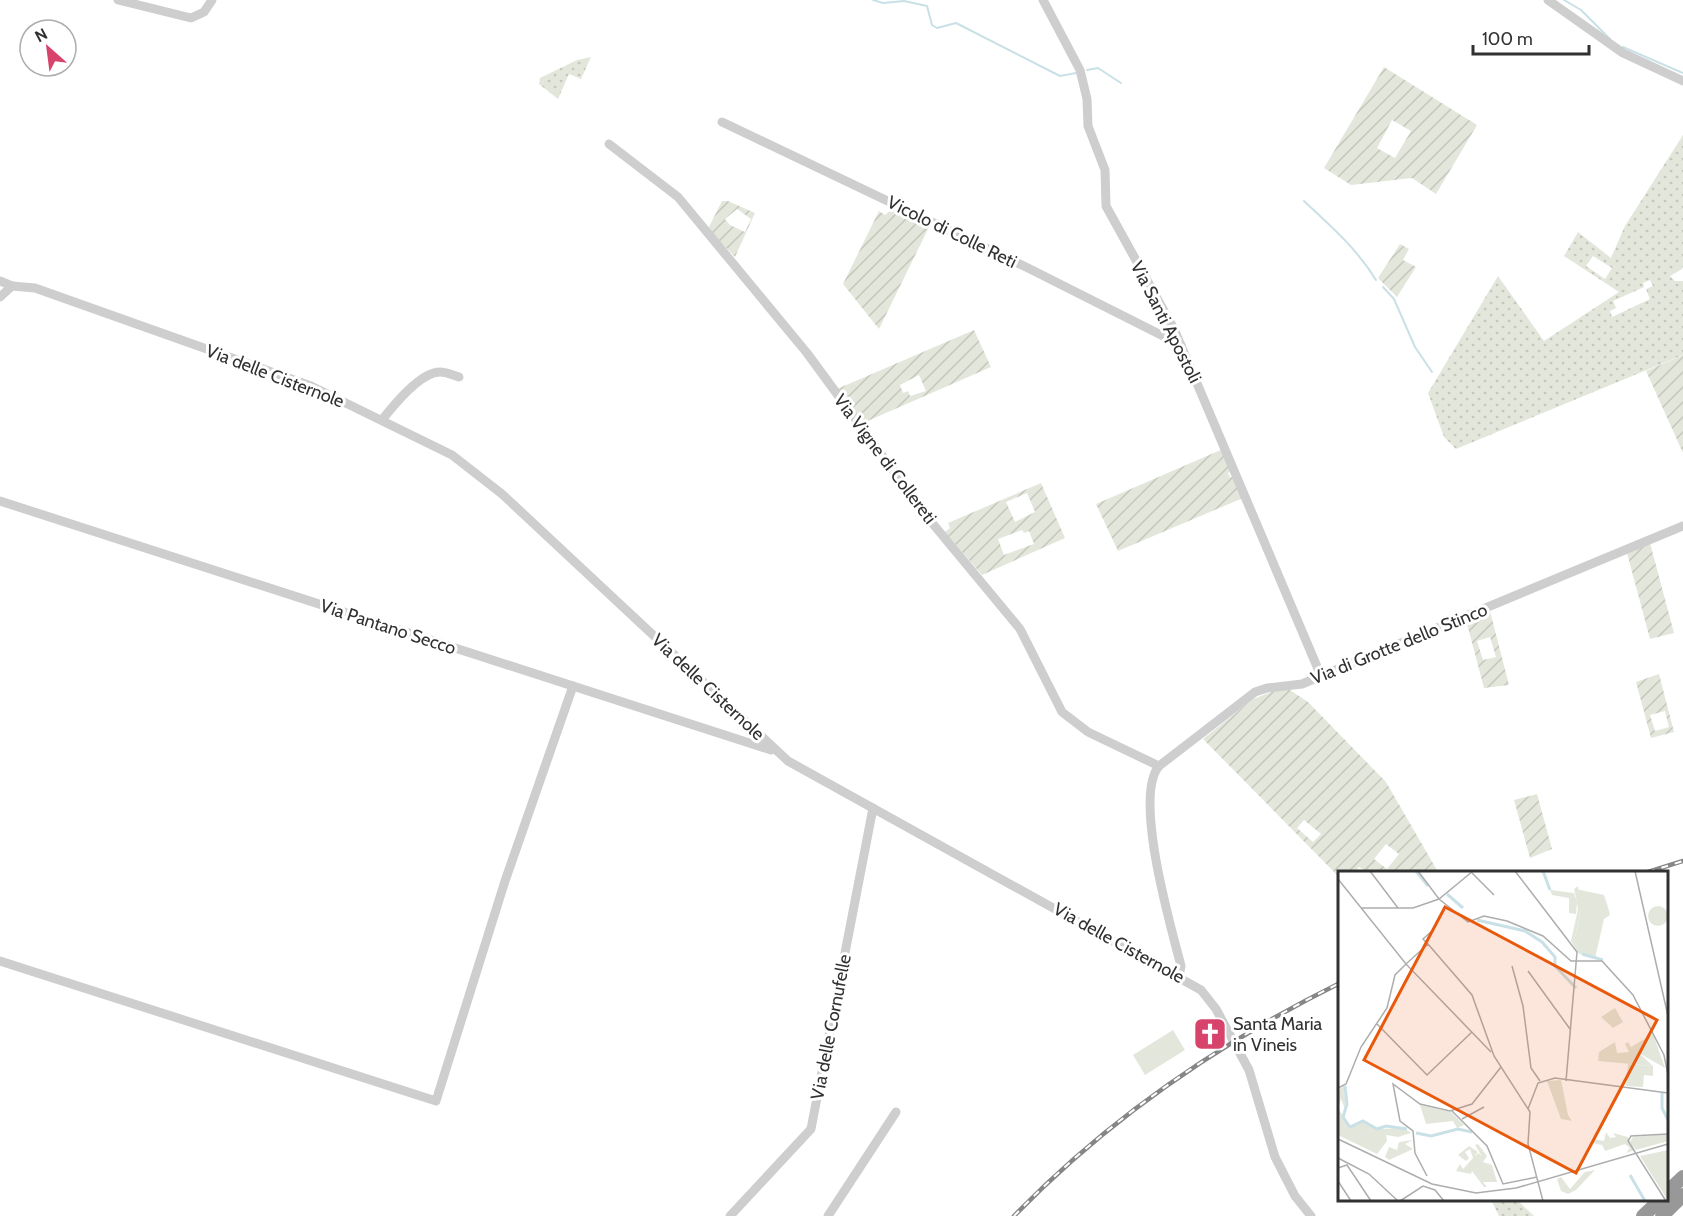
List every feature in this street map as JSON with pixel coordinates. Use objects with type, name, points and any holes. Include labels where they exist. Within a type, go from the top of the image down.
[{"type":"highway","points":[[1668,1191],[1683,1177]]},
{"type":"highway","points":[[1662,1216],[1683,1196]]},
{"type":"highway","points":[[1643,1216],[1659,1201]]},
{"type":"street","points":[[118,0],[189,18],[199,16],[212,0]]},
{"type":"street","name":"Via Santi Apostoli","points":[[1042,0],[1080,70],[1087,99],[1088,126],[1105,170],[1106,206],[1181,345],[1321,676]]},
{"type":"street","points":[[1548,0],[1623,53],[1683,81]]},
{"type":"street","name":"Vicolo di Colle Reti","points":[[722,122],[1028,268],[1181,345]]},
{"type":"street","name":"Via Vigne di Collereti","points":[[609,144],[678,197],[807,353],[928,518],[1020,629],[1062,712],[1088,732],[1160,766]]},
{"type":"street","name":"Via delle Cisternole","points":[[0,281],[12,286],[35,288],[311,386],[452,455],[502,494],[788,761],[1201,990],[1216,1009],[1249,1070],[1275,1156],[1295,1196],[1311,1216]]},
{"type":"street","points":[[0,297],[12,286]]},
{"type":"street","points":[[382,420],[409,390],[432,375],[440,372],[459,377]]},
{"type":"street","name":"Via Pantano Secco","points":[[0,501],[776,751]]},
{"type":"street","name":"Via di Grotte dello Stinco","points":[[1160,766],[1255,692],[1267,688],[1302,684],[1683,526]]},
{"type":"street","points":[[0,961],[436,1101],[505,881],[573,686]]},
{"type":"street","points":[[1160,766],[1153,782],[1153,852],[1181,966],[1179,976]]},
{"type":"street","name":"Via delle Cornufelle","points":[[730,1216],[813,1123],[873,808]]},
{"type":"street","points":[[828,1216],[896,1112]]},
{"type":"shaded area","points":[[591,57],[581,79],[569,74],[558,99],[539,84],[540,78],[577,60]]},
{"type":"shaded area","points":[[1384,67],[1477,125],[1436,194],[1412,178],[1351,185],[1324,168]],"holes":[[[1392,120],[1411,131],[1395,158],[1377,148]]]},
{"type":"shaded area","points":[[1683,135],[1683,265],[1682,269],[1670,276],[1675,281],[1683,281],[1683,355],[1456,449],[1444,437],[1428,393],[1498,276],[1544,341],[1619,292],[1564,256],[1578,232],[1611,258],[1625,226]],"holes":[[[1593,256],[1612,268],[1605,279],[1586,266]],[[1650,280],[1653,286],[1646,289],[1650,299],[1612,317],[1610,311],[1616,308],[1613,301],[1644,287],[1643,283]]]},
{"type":"shaded area","points":[[722,201],[728,201],[755,213],[735,257],[708,229]],"holes":[[[737,209],[751,219],[745,232],[730,225],[725,219]]]},
{"type":"shaded area","points":[[893,208],[930,225],[879,329],[843,284],[879,211],[885,215]]},
{"type":"shaded area","points":[[1400,244],[1409,249],[1403,260],[1416,267],[1397,297],[1378,278]]},
{"type":"shaded area","points":[[974,330],[991,367],[863,423],[837,389]],"holes":[[[919,375],[926,391],[910,396],[908,391],[903,393],[900,385]]]},
{"type":"shaded area","points":[[1683,355],[1683,453],[1646,371]]},
{"type":"shaded area","points":[[1223,449],[1232,470],[1228,473],[1230,477],[1234,477],[1243,498],[1118,551],[1096,504]]},
{"type":"shaded area","points":[[1041,483],[1065,538],[982,575],[945,532],[950,528],[948,523]],"holes":[[[1027,493],[1035,512],[1015,522],[1006,502]],[[1022,530],[1024,533],[1029,531],[1034,544],[1004,555],[998,539]]]},
{"type":"shaded area","points":[[1650,543],[1674,633],[1650,639],[1627,553]]},
{"type":"shaded area","points":[[1490,611],[1509,685],[1484,688],[1466,620]],"holes":[[[1490,637],[1496,657],[1483,660],[1477,641]]]},
{"type":"shaded area","points":[[1659,674],[1674,732],[1651,738],[1636,682]],"holes":[[[1665,711],[1669,727],[1655,731],[1650,715]]]},
{"type":"shaded area","points":[[1279,689],[1290,690],[1308,702],[1386,782],[1437,871],[1365,871],[1359,867],[1355,871],[1338,871],[1338,876],[1203,739],[1253,699]],"holes":[[[1304,820],[1321,834],[1313,842],[1297,828]],[[1386,844],[1399,854],[1387,869],[1374,859]]]},
{"type":"shaded area","points":[[1537,794],[1552,849],[1530,858],[1514,800]]},
{"type":"shaded area","points":[[1173,1030],[1185,1050],[1145,1075],[1133,1055]]},
{"type":"shaded area","points":[[1492,1201],[1518,1201],[1534,1216],[1499,1216]]},
{"type":"waterway","points":[[873,0],[883,3],[904,1],[927,6],[932,25],[937,28],[956,23],[1060,76],[1076,73]]},
{"type":"waterway","points":[[1564,0],[1581,10],[1610,39]]},
{"type":"waterway","points":[[1623,47],[1683,73]]},
{"type":"waterway","points":[[1087,70],[1098,68],[1121,83]]},
{"type":"waterway","points":[[1304,201],[1352,248],[1376,280]]},
{"type":"waterway","points":[[1383,287],[1394,299],[1415,347],[1432,372]]},
{"type":"railway","points":[[1651,871],[1683,861]]},
{"type":"railway","points":[[1014,1216],[1088,1147],[1167,1086],[1251,1031],[1338,984]]},
{"type":"place","name":"Santa Maria in Vineis","points":[[1210,1034]]}]
